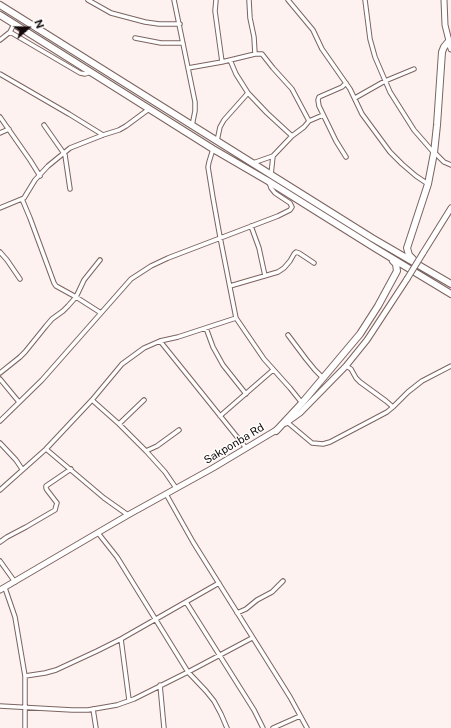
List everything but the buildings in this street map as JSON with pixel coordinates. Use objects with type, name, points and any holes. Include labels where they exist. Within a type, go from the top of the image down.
[{"type":"highway","points":[[0,5],[253,164],[381,243],[451,284]]},
{"type":"highway","points":[[0,15],[213,149],[268,181],[451,294]]},
{"type":"highway","points":[[438,276],[412,259],[407,248],[428,184],[437,125],[442,52],[444,47],[450,41]]},
{"type":"highway","points":[[132,98],[137,91]]},
{"type":"highway","points":[[381,243],[399,250],[407,248]]},
{"type":"highway","points":[[375,248],[396,264],[397,271]]},
{"type":"highway","points":[[276,431],[302,403],[360,334],[400,268],[436,285]]},
{"type":"main road","points":[[444,0],[445,25],[451,49]]},
{"type":"main road","name":"Sakponba Rd","points":[[2,589],[276,431],[300,413],[346,366],[367,340],[451,208]]},
{"type":"street","points":[[88,0],[111,13],[159,24],[180,24]]},
{"type":"street","points":[[174,0],[195,102],[192,126]]},
{"type":"street","points":[[216,0],[215,11],[222,62]]},
{"type":"street","points":[[249,0],[250,18],[256,54]]},
{"type":"street","points":[[288,0],[313,30],[322,49],[346,83],[362,114],[390,152],[416,176],[428,184]]},
{"type":"street","points":[[365,0],[370,39],[375,57],[390,92],[414,130],[433,156],[451,165]]},
{"type":"street","points":[[0,40],[10,32],[14,24]]},
{"type":"street","points":[[10,32],[80,73],[85,74],[91,72]]},
{"type":"street","points":[[135,38],[161,43],[183,43]]},
{"type":"street","points":[[188,68],[262,54],[292,89],[309,121]]},
{"type":"street","points":[[230,60],[236,74],[248,92],[267,114],[292,136]]},
{"type":"street","points":[[354,98],[414,69]]},
{"type":"street","points":[[0,74],[103,135]]},
{"type":"street","points":[[346,83],[342,87],[319,97],[318,100],[336,141],[346,157]]},
{"type":"street","points":[[217,141],[220,127],[224,120],[248,92]]},
{"type":"street","points":[[0,208],[26,196],[35,180],[48,166],[70,148],[119,130],[149,109]]},
{"type":"street","points":[[253,164],[273,156],[309,121],[324,115]]},
{"type":"street","points":[[0,117],[40,176]]},
{"type":"street","points":[[44,125],[64,153],[70,189]]},
{"type":"street","points":[[0,133],[9,129]]},
{"type":"street","points":[[213,149],[208,167],[236,318],[264,359],[302,403]]},
{"type":"street","points":[[271,175],[273,156]]},
{"type":"street","points":[[0,421],[42,380],[131,279],[168,258],[278,216],[291,209],[292,207],[290,204],[275,193],[268,181]]},
{"type":"street","points":[[22,199],[56,286],[101,313]]},
{"type":"street","points":[[251,226],[259,248],[265,276]]},
{"type":"street","points":[[0,252],[20,279]]},
{"type":"street","points":[[230,286],[278,272],[290,262],[296,252],[314,262]]},
{"type":"street","points":[[0,373],[26,352],[52,319],[63,311],[76,297],[84,280],[100,260]]},
{"type":"street","points":[[0,490],[46,449],[92,400],[122,364],[144,348],[160,341],[178,337],[236,318]]},
{"type":"street","points":[[206,328],[213,347],[223,365],[246,394]]},
{"type":"street","points":[[288,335],[323,378]]},
{"type":"street","points":[[160,341],[246,448]]},
{"type":"street","points":[[346,366],[351,369],[360,382],[386,400],[393,408]]},
{"type":"street","points":[[287,422],[312,443],[323,444],[330,442],[370,422],[393,408],[408,392],[422,381],[451,366]]},
{"type":"street","points":[[220,416],[274,370]]},
{"type":"street","points":[[0,379],[19,402]]},
{"type":"street","points":[[92,400],[146,451],[165,472],[176,488]]},
{"type":"street","points":[[119,424],[144,400]]},
{"type":"street","points":[[146,451],[158,446],[179,430]]},
{"type":"street","points":[[0,443],[16,460],[22,469]]},
{"type":"street","points":[[46,449],[104,498],[128,515]]},
{"type":"street","points":[[0,542],[54,510],[57,503],[47,490],[46,486],[70,469]]},
{"type":"street","points":[[166,494],[193,542],[238,613],[307,728]]},
{"type":"street","points":[[98,533],[117,557],[188,672],[206,690],[214,701],[227,728]]},
{"type":"street","points":[[0,561],[16,582]]},
{"type":"street","points":[[238,613],[247,609],[255,601],[272,592],[283,580]]},
{"type":"street","points":[[25,676],[56,670],[97,651],[219,584]]},
{"type":"street","points":[[2,589],[15,616],[25,676],[25,728]]},
{"type":"street","points":[[186,602],[254,710],[263,728]]},
{"type":"street","points":[[0,706],[72,710],[93,709],[117,705],[188,672],[252,638]]},
{"type":"street","points":[[121,639],[129,700]]},
{"type":"street","points":[[160,685],[164,728]]},
{"type":"street","points":[[93,709],[96,728]]},
{"type":"street","points":[[273,728],[300,716]]}]
